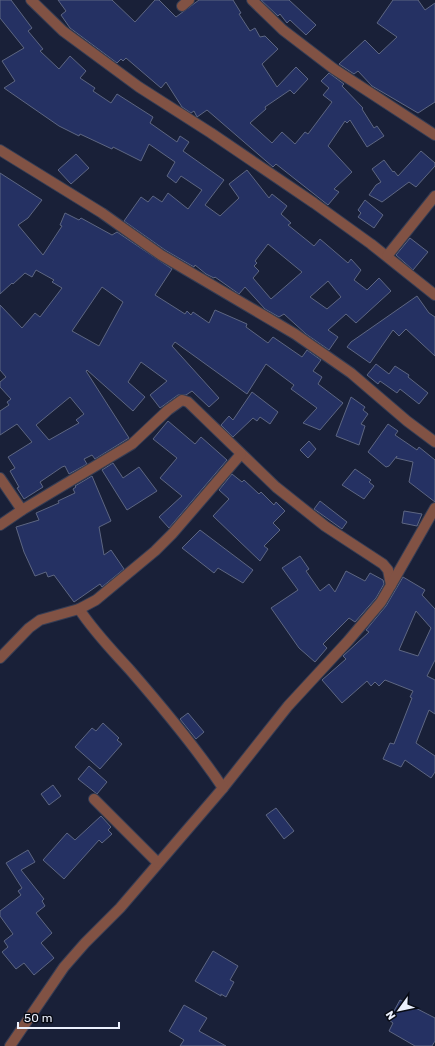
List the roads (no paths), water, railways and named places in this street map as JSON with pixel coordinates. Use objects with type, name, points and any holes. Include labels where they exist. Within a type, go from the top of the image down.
[{"type":"street","points":[[252,0],[283,30],[334,69],[435,135]]},
{"type":"street","points":[[35,2],[63,31],[139,87],[282,181],[387,256],[435,295]]},
{"type":"street","points":[[0,150],[102,213],[161,255],[295,334],[351,373],[407,421],[435,442]]},
{"type":"street","points":[[387,256],[435,196]]},
{"type":"street","points":[[0,525],[22,510],[132,444],[168,410],[182,400],[188,402],[276,487],[324,526],[383,564],[388,570],[391,585]]},
{"type":"street","points":[[0,658],[29,628],[40,620],[79,609],[96,600],[155,551],[172,534],[241,454]]},
{"type":"street","points":[[0,478],[22,510]]},
{"type":"street","points":[[10,1046],[64,967],[84,943],[120,908],[223,788],[288,706],[348,641],[381,602],[435,508]]},
{"type":"street","points":[[79,609],[95,634],[130,670],[200,753],[223,788]]},
{"type":"street","points":[[94,799],[158,863]]}]
